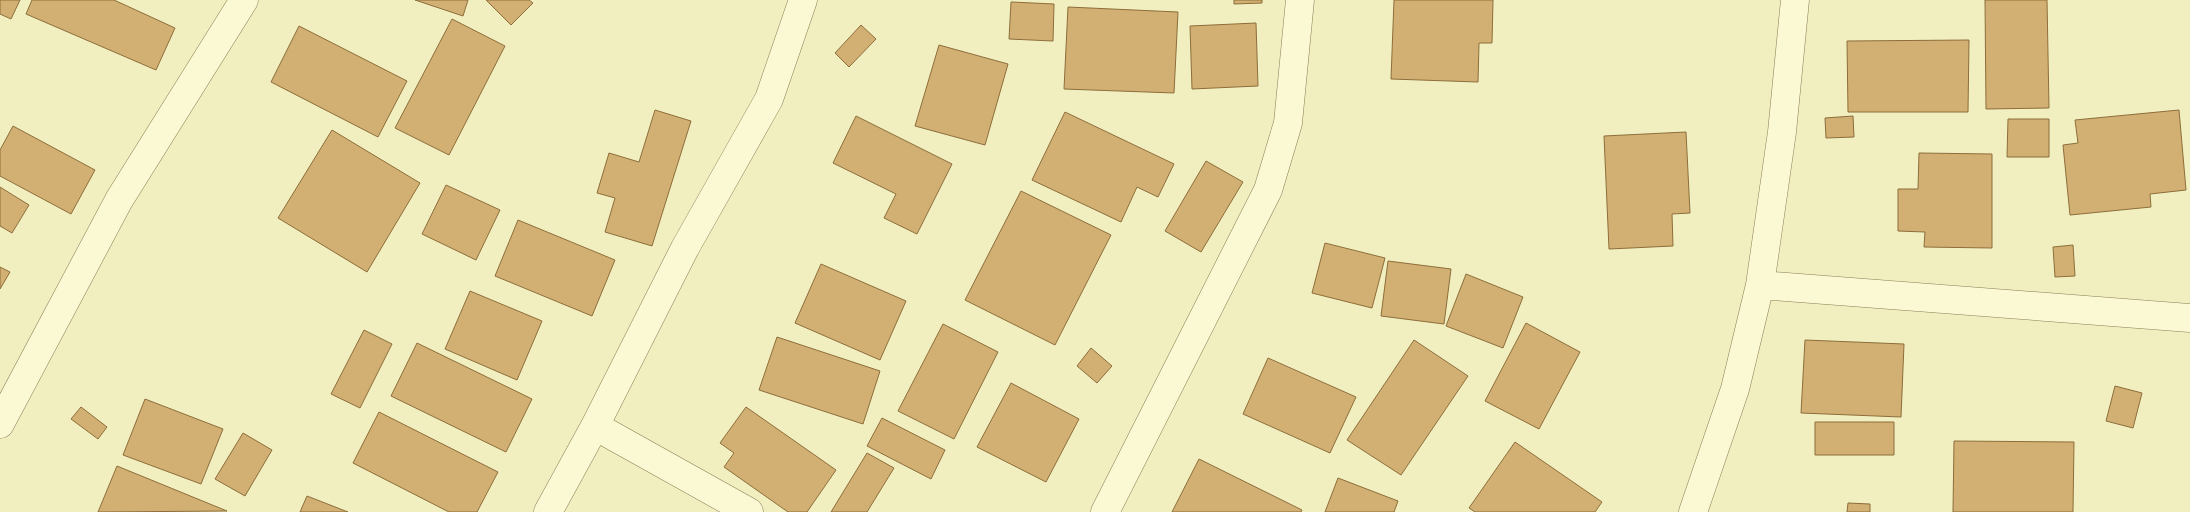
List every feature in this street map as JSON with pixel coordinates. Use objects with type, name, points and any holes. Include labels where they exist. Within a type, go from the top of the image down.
[{"type":"street","points":[[0,424],[119,200],[244,0]]},
{"type":"street","points":[[548,512],[595,426],[685,248],[769,99],[803,0]]},
{"type":"street","points":[[1105,512],[1268,190],[1288,123],[1300,0]]},
{"type":"street","points":[[1693,512],[1735,389],[1760,285],[1782,132],[1795,0]]},
{"type":"street","points":[[1760,285],[2190,318]]},
{"type":"street","points":[[595,426],[749,512]]},
{"type":"building","points":[[0,0],[20,0],[11,19],[0,14]]},
{"type":"building","points":[[32,0],[114,0],[175,28],[156,70],[26,14]]},
{"type":"building","points":[[415,0],[468,0],[463,16]]},
{"type":"building","points":[[486,0],[529,0],[533,3],[511,25]]},
{"type":"building","points":[[1234,0],[1262,0],[1262,3],[1234,4]]},
{"type":"building","points":[[1394,0],[1493,0],[1492,43],[1479,43],[1478,82],[1391,79]]},
{"type":"building","points":[[1985,0],[2047,0],[2049,108],[1986,109]]},
{"type":"building","points":[[1011,2],[1054,4],[1053,41],[1009,39]]},
{"type":"building","points":[[1068,7],[1178,12],[1174,93],[1064,89]]},
{"type":"building","points":[[452,19],[505,46],[449,155],[395,128]]},
{"type":"building","points":[[1256,23],[1258,86],[1192,89],[1190,26]]},
{"type":"building","points":[[861,25],[876,39],[849,67],[835,53]]},
{"type":"building","points":[[299,26],[407,81],[378,137],[271,82]]},
{"type":"building","points":[[1969,40],[1968,112],[1848,112],[1847,41]]},
{"type":"building","points":[[939,45],[1008,64],[985,145],[915,126]]},
{"type":"building","points":[[655,110],[691,121],[652,246],[605,232],[615,198],[597,193],[609,153],[639,162]]},
{"type":"building","points":[[2179,110],[2186,190],[2150,194],[2151,207],[2070,215],[2063,145],[2078,143],[2075,120]]},
{"type":"building","points":[[1065,112],[1174,164],[1158,197],[1137,187],[1121,222],[1032,180]]},
{"type":"building","points":[[856,116],[952,164],[917,234],[884,218],[896,194],[833,163]]},
{"type":"building","points":[[1853,116],[1854,137],[1826,138],[1825,118]]},
{"type":"building","points":[[2008,119],[2049,119],[2049,157],[2007,157]]},
{"type":"building","points":[[13,126],[95,170],[71,214],[0,176],[0,150]]},
{"type":"building","points":[[332,130],[420,183],[367,272],[278,218]]},
{"type":"building","points":[[1686,132],[1690,213],[1672,214],[1673,246],[1609,249],[1604,136]]},
{"type":"building","points":[[1919,153],[1992,154],[1992,248],[1924,247],[1925,232],[1898,231],[1898,189],[1918,189]]},
{"type":"building","points":[[1206,161],[1243,182],[1201,252],[1165,231]]},
{"type":"building","points":[[446,185],[500,210],[476,260],[422,234]]},
{"type":"building","points":[[0,187],[29,205],[12,233],[0,226]]},
{"type":"building","points":[[1021,191],[1111,235],[1055,345],[965,300]]},
{"type":"building","points":[[518,220],[615,260],[592,316],[495,276]]},
{"type":"building","points":[[1325,243],[1385,258],[1372,308],[1312,293]]},
{"type":"building","points":[[2073,245],[2075,276],[2055,277],[2053,247]]},
{"type":"building","points":[[1388,261],[1451,269],[1444,324],[1381,316]]},
{"type":"building","points":[[821,264],[906,301],[880,360],[795,323]]},
{"type":"building","points":[[0,267],[10,272],[0,289]]},
{"type":"building","points":[[1466,274],[1523,297],[1503,348],[1446,326]]},
{"type":"building","points":[[470,291],[542,321],[517,380],[445,349]]},
{"type":"building","points":[[1526,323],[1580,352],[1539,429],[1485,401]]},
{"type":"building","points":[[943,324],[998,352],[954,439],[898,411]]},
{"type":"building","points":[[364,330],[392,344],[360,408],[331,394]]},
{"type":"building","points":[[777,337],[880,371],[863,424],[759,390]]},
{"type":"building","points":[[1414,340],[1468,376],[1401,475],[1347,440]]},
{"type":"building","points":[[1805,340],[1904,344],[1901,417],[1801,413]]},
{"type":"building","points":[[417,343],[532,399],[506,452],[391,396]]},
{"type":"building","points":[[1091,348],[1112,366],[1097,383],[1077,366]]},
{"type":"building","points":[[1268,358],[1356,397],[1330,453],[1243,414]]},
{"type":"building","points":[[1011,383],[1079,419],[1046,482],[977,447]]},
{"type":"building","points":[[2115,386],[2142,393],[2133,428],[2106,421]]},
{"type":"building","points":[[145,399],[223,429],[201,484],[123,455]]},
{"type":"building","points":[[81,407],[107,427],[98,439],[71,419]]},
{"type":"building","points":[[746,407],[836,470],[807,512],[788,512],[724,467],[734,453],[720,443]]},
{"type":"building","points":[[379,412],[498,472],[477,512],[449,512],[353,463]]},
{"type":"building","points":[[882,418],[945,450],[931,479],[867,446]]},
{"type":"building","points":[[1815,422],[1894,422],[1894,455],[1815,455]]},
{"type":"building","points":[[243,433],[272,450],[245,496],[215,479]]},
{"type":"building","points":[[1954,441],[2074,442],[2073,512],[1953,512]]},
{"type":"building","points":[[1515,442],[1602,502],[1595,512],[1475,512],[1469,508]]},
{"type":"building","points":[[867,453],[894,468],[867,512],[831,512]]},
{"type":"building","points":[[1199,459],[1302,510],[1301,512],[1172,512]]},
{"type":"building","points":[[117,466],[227,511],[98,512]]},
{"type":"building","points":[[1338,478],[1398,501],[1394,512],[1325,512]]},
{"type":"building","points":[[307,496],[348,512],[300,512]]},
{"type":"building","points":[[1848,503],[1870,504],[1870,512],[1847,512]]}]
